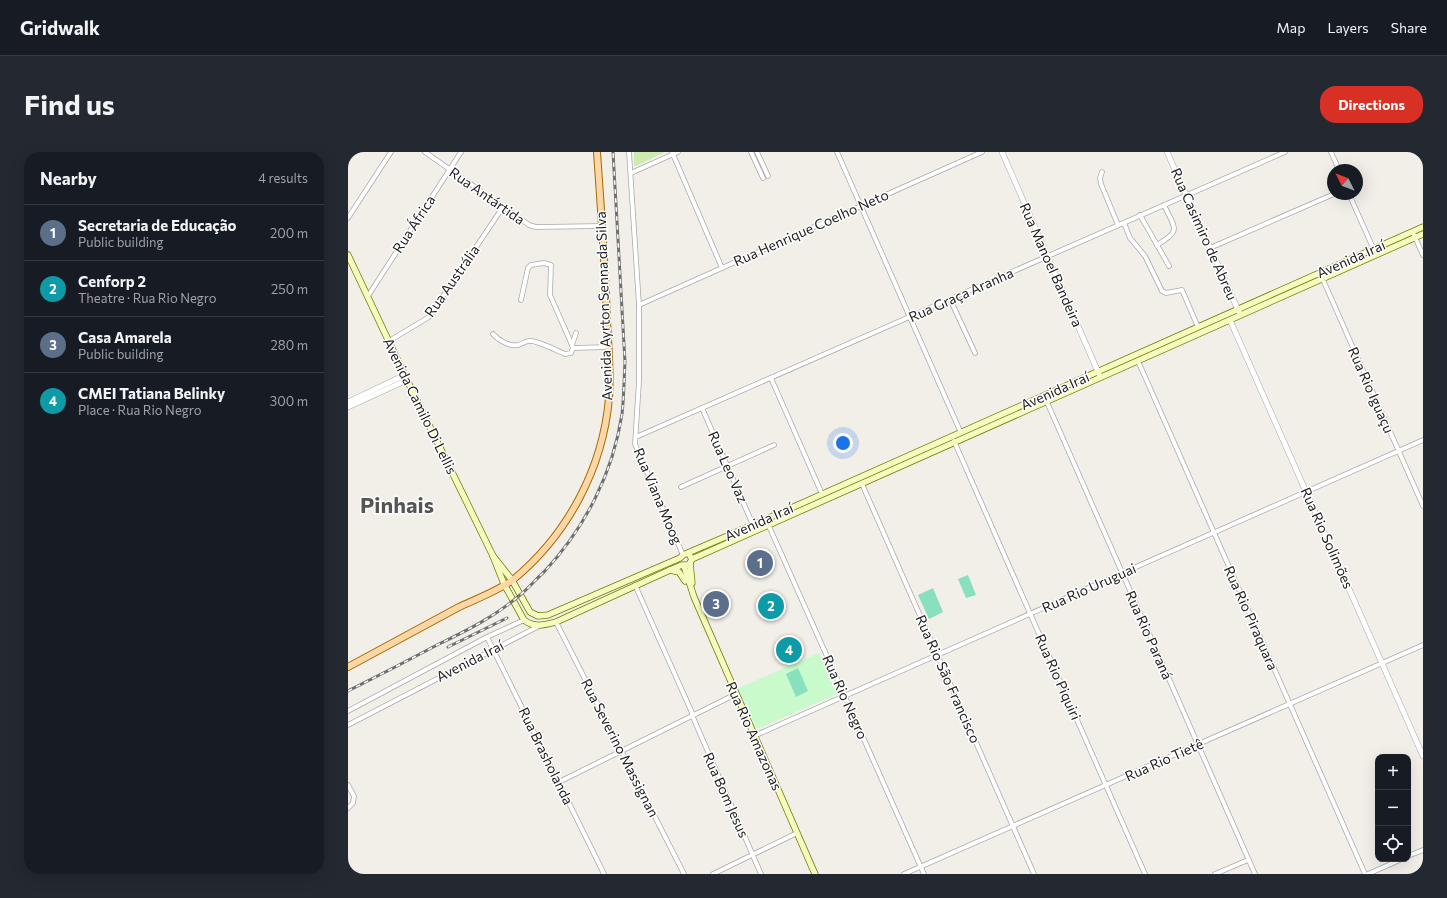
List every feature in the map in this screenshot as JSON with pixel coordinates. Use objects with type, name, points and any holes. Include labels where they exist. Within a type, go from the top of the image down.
[{"type":"main road","name":"Avenida Ayrton Senna da Silva","points":[[348,667],[512,580],[538,556],[561,527],[579,499],[593,470],[599,451],[606,421],[609,396],[606,290],[597,152]]},
{"type":"main road","name":"Avenida Iraí","points":[[539,626],[556,622],[635,585],[683,565],[822,494],[872,476],[1099,375],[1198,327],[1239,312],[1414,235],[1423,227]]},
{"type":"main road","name":"Avenida Iraí","points":[[1414,235],[1423,234]]},
{"type":"main road","name":"Avenida Camilo Di Lellis","points":[[349,258],[493,556],[504,584],[524,620]]},
{"type":"main road","name":"Avenida Iraí","points":[[1114,368],[1138,361],[1230,320],[1239,312]]},
{"type":"main road","name":"Avenida Iraí","points":[[953,439],[960,433],[1032,404]]},
{"type":"main road","name":"Avenida Iraí","points":[[530,612],[538,616],[548,615],[753,525],[767,522],[862,484],[872,476]]},
{"type":"main road","name":"Avenida Camilo Di Lellis","points":[[493,556],[512,580],[530,612]]},
{"type":"main road","points":[[683,556],[691,561]]},
{"type":"main road","name":"Rua Rio Amazonas","points":[[683,556],[683,565],[694,597],[816,874]]},
{"type":"main road","name":"Rua Rio Amazonas","points":[[691,561],[694,597]]},
{"type":"main road","points":[[670,570],[679,572],[683,576],[694,597]]},
{"type":"main road","points":[[524,620],[528,624],[539,626]]},
{"type":"street","points":[[348,218],[391,152]]},
{"type":"street","name":"Rua Antártida","points":[[424,152],[529,225],[536,227],[602,226]]},
{"type":"street","name":"Rua África","points":[[368,296],[461,152]]},
{"type":"street","name":"Rua Viana Moog","points":[[629,152],[639,304],[639,381],[635,444],[683,556]]},
{"type":"street","points":[[751,152],[763,178]]},
{"type":"street","points":[[757,152],[768,176]]},
{"type":"street","points":[[837,152],[960,433]]},
{"type":"street","name":"Rua Henrique Coelho Neto","points":[[639,304],[861,207],[982,152]]},
{"type":"street","name":"Rua Manoel Bandeira","points":[[1002,152],[1099,375]]},
{"type":"street","name":"Rua Casimiro de Abreu","points":[[1167,152],[1239,312]]},
{"type":"street","name":"Rua Graça Aranha","points":[[636,437],[1124,223],[1147,210],[1164,205],[1285,152]]},
{"type":"street","points":[[1331,152],[1336,164]]},
{"type":"street","points":[[631,173],[674,153],[722,268]]},
{"type":"street","points":[[1102,172],[1100,178],[1101,184],[1118,225]]},
{"type":"street","points":[[1210,248],[1327,197]]},
{"type":"street","points":[[1352,200],[1376,252]]},
{"type":"street","points":[[1157,245],[1169,238],[1174,233],[1175,228],[1164,205]]},
{"type":"street","name":"Rua Austrália","points":[[388,341],[429,317],[503,207]]},
{"type":"street","points":[[1140,215],[1168,266]]},
{"type":"street","points":[[1124,223],[1130,238],[1145,256],[1162,290],[1166,293],[1182,290],[1198,327]]},
{"type":"street","points":[[1414,235],[1423,255]]},
{"type":"street","points":[[521,300],[528,268],[531,265],[544,263],[551,265],[550,295],[558,307],[572,347]]},
{"type":"street","name":"Rua Rio Iguaçu","points":[[1322,276],[1423,506]]},
{"type":"street","points":[[950,299],[976,353]]},
{"type":"street","name":"Rua Rio Solimões","points":[[1230,320],[1423,756]]},
{"type":"street","points":[[493,334],[497,338],[508,343],[518,345],[525,341],[535,341],[566,354],[571,353],[576,333]]},
{"type":"street","points":[[572,347],[608,347]]},
{"type":"street","name":"Rua Rio Piraquara","points":[[1138,361],[1289,704],[1366,874]]},
{"type":"street","points":[[348,402],[406,378]]},
{"type":"street","points":[[348,407],[406,378]]},
{"type":"street","points":[[771,378],[822,494]]},
{"type":"street","name":"Rua Rio Paraná","points":[[1046,398],[1121,573],[1255,874]]},
{"type":"street","name":"Rua Leo Vaz","points":[[702,408],[753,525]]},
{"type":"street","name":"Rua Rio Piquiri","points":[[953,439],[1145,874]]},
{"type":"street","name":"Rua Rio Uruguai","points":[[754,736],[1423,440]]},
{"type":"street","points":[[681,487],[774,445]]},
{"type":"street","name":"Rua Rio São Francisco","points":[[862,484],[1034,874]]},
{"type":"street","name":"Rua Rio Negro","points":[[767,522],[924,874]]},
{"type":"street","name":"Rua Bom Jesus","points":[[635,585],[761,874]]},
{"type":"street","name":"Avenida Iraí","points":[[348,711],[487,637],[524,620]]},
{"type":"street","name":"Rua Severino Massignan","points":[[556,622],[684,874]]},
{"type":"street","name":"Avenida Iraí","points":[[348,724],[539,626]]},
{"type":"street","name":"Rua Brasholanda","points":[[487,637],[604,874]]},
{"type":"street","name":"Rua Rio Tietê","points":[[904,874],[1423,645]]},
{"type":"street","points":[[559,782],[736,694]]},
{"type":"street","points":[[348,785],[354,796],[353,803],[348,808]]},
{"type":"street","points":[[713,874],[797,833]]},
{"type":"street","points":[[1411,855],[1423,850]]},
{"type":"street","points":[[1214,874],[1248,860]]},
{"type":"street","points":[[1366,874],[1395,862]]},
{"type":"green space","points":[[634,152],[665,152],[636,166],[634,165]]},
{"type":"green space","points":[[968,575],[976,595],[966,598],[958,579]]},
{"type":"green space","points":[[933,588],[943,612],[929,619],[918,595]]},
{"type":"green space","points":[[819,653],[837,694],[757,729],[738,688]]},
{"type":"green space","points":[[798,668],[808,691],[796,697],[786,674]]},
{"type":"railway","points":[[348,691],[470,629],[511,603],[544,572],[559,555],[572,537],[595,499],[612,457],[618,436],[624,395],[625,362],[613,152]]},
{"type":"railway","points":[[448,647],[507,618]]},
{"type":"place","name":"Secretaria de Educação","points":[[760,563]]},
{"type":"place","name":"Casa Amarela","points":[[716,604]]},
{"type":"place","name":"Cenforp 2","points":[[771,606]]},
{"type":"place","name":"CMEI Tatiana Belinky","points":[[789,650]]},
{"type":"district","name":"Pinhais","points":[[397,505]]}]
